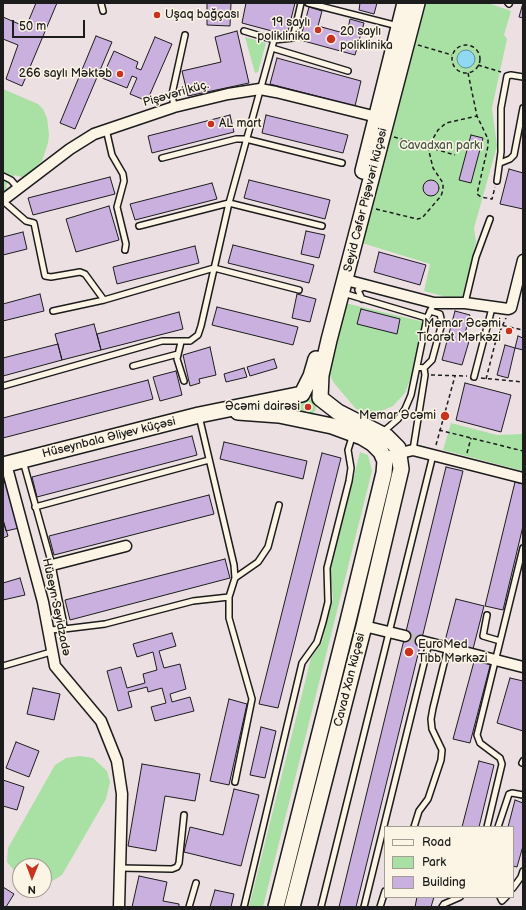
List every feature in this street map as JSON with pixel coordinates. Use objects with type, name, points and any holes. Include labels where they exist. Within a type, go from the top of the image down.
[{"type":"street","name":"Seyid Cəfər Pişəvəri küçəsi","points":[[320,398],[324,363],[364,207],[382,124],[399,26],[405,3]]},
{"type":"street","name":"Seyid Cəfər Pişəvəri küçəsi","points":[[302,394],[313,370],[417,3]]},
{"type":"street","name":"Pişəvəri küç.","points":[[3,200],[85,138],[106,129],[174,107],[228,94],[260,89],[382,124]]},
{"type":"street","points":[[344,287],[366,285],[432,307],[465,304],[510,309],[523,260]]},
{"type":"street","points":[[215,411],[310,392],[377,438],[384,457],[406,451],[433,455],[523,478]]},
{"type":"street","points":[[302,394],[299,396],[294,405],[297,414],[304,420],[313,420],[320,415],[323,406],[320,398]]},
{"type":"street","points":[[215,411],[256,413],[304,420],[377,438],[395,444],[406,451]]},
{"type":"street","name":"Hüseynbala Əliyev küçəsi","points":[[4,465],[215,411]]},
{"type":"street","name":"Cavad Xan küçəsi","points":[[292,907],[364,626],[406,451]]},
{"type":"street","name":"Cavad Xan küçəsi","points":[[276,907],[384,473],[384,457]]},
{"type":"street","name":"Hüseyn Seyidzadə","points":[[4,465],[44,602],[51,652],[55,666],[101,721],[113,746],[121,777],[122,794],[119,907]]},
{"type":"street","points":[[52,565],[126,546]]},
{"type":"street","points":[[364,626],[405,636]]},
{"type":"street","points":[[425,642],[523,667]]},
{"type":"lane","points":[[101,3],[103,11]]},
{"type":"lane","points":[[244,31],[274,40],[293,38],[301,3]]},
{"type":"lane","points":[[308,3],[329,6],[399,26]]},
{"type":"lane","points":[[174,107],[172,94],[185,35]]},
{"type":"lane","points":[[3,386],[162,341],[190,341],[198,335],[202,326],[229,203],[274,40]]},
{"type":"lane","points":[[272,48],[348,71]]},
{"type":"lane","points":[[497,180],[500,163],[501,108],[507,76],[522,75]]},
{"type":"lane","points":[[500,163],[510,159],[514,155],[523,108]]},
{"type":"lane","points":[[106,129],[112,155],[123,174],[124,181],[117,208],[126,244],[125,250]]},
{"type":"lane","points":[[162,158],[236,139],[246,139],[342,163]]},
{"type":"lane","points":[[3,176],[11,180],[18,188]]},
{"type":"lane","points":[[3,200],[26,221],[32,222],[36,225],[45,276],[51,277],[80,272],[85,274],[104,300]]},
{"type":"lane","points":[[139,226],[229,203],[322,226]]},
{"type":"lane","points":[[465,304],[476,257],[490,220]]},
{"type":"lane","points":[[53,311],[104,300],[214,268],[299,290]]},
{"type":"lane","points":[[362,299],[358,290],[366,285]]},
{"type":"lane","points":[[344,287],[362,299],[427,318]]},
{"type":"lane","points":[[377,438],[398,419],[405,409],[411,395],[427,318],[432,307],[440,314],[442,323],[432,360],[424,368]]},
{"type":"lane","points":[[474,377],[492,308]]},
{"type":"lane","points":[[181,342],[177,359],[184,381]]},
{"type":"lane","points":[[133,366],[178,354]]},
{"type":"lane","points":[[417,367],[424,368]]},
{"type":"lane","points":[[406,451],[425,375],[424,368]]},
{"type":"lane","points":[[199,415],[236,578],[229,597],[229,618],[240,652],[252,699],[235,782]]},
{"type":"lane","points":[[244,907],[302,663],[317,642],[328,602],[327,568],[349,481],[351,468],[348,450],[353,433]]},
{"type":"lane","points":[[321,907],[433,455]]},
{"type":"lane","points":[[22,460],[52,565],[64,629]]},
{"type":"lane","points":[[35,507],[208,460]]},
{"type":"lane","points":[[236,578],[258,562],[268,547],[279,505]]},
{"type":"lane","points":[[487,826],[502,764],[500,758],[480,743],[477,736],[523,548]]},
{"type":"lane","points":[[49,630],[105,624],[193,602],[229,597]]},
{"type":"lane","points":[[487,615],[483,636],[500,641]]},
{"type":"lane","points":[[364,907],[425,642]]},
{"type":"lane","points":[[414,826],[418,812],[428,799],[441,760],[442,750],[432,729],[432,708],[448,648]]},
{"type":"lane","points":[[3,666],[51,652]]},
{"type":"lane","points":[[498,826],[508,794],[512,793],[523,795]]},
{"type":"lane","points":[[120,868],[177,868],[179,863],[184,815]]},
{"type":"lane","points":[[514,887],[521,877],[523,871]]},
{"type":"lane","points":[[189,907],[196,883]]},
{"type":"lane","points":[[380,907],[384,894]]},
{"type":"lane","points":[[442,907],[444,904],[458,898]]},
{"type":"lane","points":[[503,898],[504,907]]},
{"type":"path","points":[[406,42],[452,55]]},
{"type":"path","points":[[460,47],[471,47],[479,55],[478,65],[474,71],[468,73],[457,71],[454,66],[452,55],[460,47]]},
{"type":"path","points":[[478,65],[509,75]]},
{"type":"path","points":[[468,73],[477,116],[488,139],[488,146],[477,194],[492,199],[497,180]]},
{"type":"path","points":[[364,207],[417,219],[422,218],[441,196],[443,190],[443,183],[433,168],[428,147],[438,130],[446,123],[477,116]]},
{"type":"path","points":[[382,124],[428,147],[455,155]]},
{"type":"path","points":[[486,380],[502,325],[510,309]]},
{"type":"path","points":[[488,322],[523,330]]},
{"type":"path","points":[[433,455],[455,376]]},
{"type":"path","points":[[440,430],[523,451]]},
{"type":"path","points":[[465,463],[471,438]]},
{"type":"green space","name":"Cavadxan parkı","points":[[422,3],[488,3],[511,11],[504,35],[507,39],[492,108],[497,146],[474,228],[476,242],[461,301],[424,291],[430,264],[362,243]]},
{"type":"green space","points":[[245,37],[266,43],[258,72],[255,73]]},
{"type":"green space","points":[[3,89],[38,104],[43,109],[47,118],[49,134],[48,143],[42,161],[24,178],[15,175],[6,185],[8,191],[3,193]]},
{"type":"green space","points":[[345,303],[424,322],[414,369],[405,393],[393,406],[375,414],[367,414],[356,409],[334,383],[328,372]]},
{"type":"green space","name":"Əcəmi dairəsi","points":[[308,399],[314,401],[316,407],[314,413],[308,415],[302,413],[300,407],[302,401]]},
{"type":"green space","points":[[451,423],[497,435],[523,434],[523,471],[443,450]]},
{"type":"green space","points":[[360,452],[368,455],[372,471],[263,907],[249,907],[311,658],[322,642],[333,598],[330,572]]},
{"type":"green space","points":[[80,756],[93,758],[107,771],[110,782],[106,799],[62,875],[52,881],[52,858],[12,858],[12,868],[7,862],[8,848],[55,765],[66,758]]},
{"type":"water","points":[[466,50],[472,53],[475,59],[472,65],[466,68],[460,65],[457,59],[460,53]]},
{"type":"building","points":[[36,3],[57,3],[22,86],[6,79],[18,45],[3,39],[3,17],[26,27]]},
{"type":"building","points":[[207,3],[231,3],[230,26],[207,25]]},
{"type":"building","points":[[246,3],[295,3],[287,35],[242,23]]},
{"type":"building","points":[[360,3],[377,3],[374,14],[359,10]]},
{"type":"building","points":[[523,3],[523,18],[519,17]]},
{"type":"building","name":"19 saylı poliklinika","points":[[309,7],[322,11],[318,26],[347,34],[350,19],[364,23],[355,55],[300,40]]},
{"type":"building","points":[[237,31],[249,83],[188,96],[182,71],[221,62],[215,37]]},
{"type":"building","points":[[96,36],[112,42],[75,129],[60,123]]},
{"type":"building","points":[[155,37],[172,44],[147,101],[130,94],[137,78],[132,76],[127,88],[102,78],[114,51],[138,62],[136,68],[141,70]]},
{"type":"building","points":[[277,58],[361,81],[355,106],[270,84]]},
{"type":"building","points":[[230,115],[234,132],[152,153],[148,136]]},
{"type":"building","points":[[266,115],[348,135],[343,153],[262,133]]},
{"type":"building","points":[[471,135],[483,138],[471,183],[459,180]]},
{"type":"building","points":[[509,169],[523,173],[523,209],[500,204]]},
{"type":"building","points":[[110,177],[115,194],[33,215],[28,198]]},
{"type":"building","points":[[249,180],[330,200],[325,219],[244,198]]},
{"type":"building","points":[[431,180],[438,185],[439,188],[434,195],[431,196],[424,191],[423,188],[428,181]]},
{"type":"building","points":[[212,183],[217,199],[135,220],[130,204]]},
{"type":"building","points":[[109,206],[119,240],[76,252],[66,219]]},
{"type":"building","points":[[306,231],[325,235],[319,258],[301,254]]},
{"type":"building","points":[[23,232],[27,249],[3,255],[3,237]]},
{"type":"building","points":[[233,245],[314,265],[309,283],[228,263]]},
{"type":"building","points":[[195,246],[199,263],[117,284],[113,267]]},
{"type":"building","points":[[379,252],[426,265],[420,285],[374,272]]},
{"type":"building","points":[[40,294],[44,311],[3,321],[3,304]]},
{"type":"building","points":[[297,294],[316,299],[310,322],[292,318]]},
{"type":"building","points":[[217,307],[298,327],[293,345],[212,325]]},
{"type":"building","points":[[361,309],[400,319],[397,334],[357,324]]},
{"type":"building","points":[[455,311],[470,315],[464,337],[470,338],[462,365],[442,360]]},
{"type":"building","points":[[179,312],[183,329],[101,350],[97,334]]},
{"type":"building","points":[[94,324],[101,350],[62,360],[55,334]]},
{"type":"building","points":[[518,336],[523,338],[523,350],[515,348]]},
{"type":"building","points":[[58,344],[62,360],[3,376],[3,358]]},
{"type":"building","points":[[505,345],[515,348],[508,378],[497,375]]},
{"type":"building","points":[[210,347],[216,375],[199,379],[200,383],[190,386],[183,355]]},
{"type":"building","points":[[274,359],[277,368],[250,376],[247,367]]},
{"type":"building","points":[[244,368],[247,377],[226,382],[224,374]]},
{"type":"building","points":[[176,371],[182,395],[160,401],[153,377]]},
{"type":"building","points":[[148,380],[153,399],[3,438],[3,418]]},
{"type":"building","points":[[465,383],[511,395],[501,432],[456,420]]},
{"type":"building","points":[[192,436],[197,455],[37,497],[32,477]]},
{"type":"building","points":[[224,442],[307,461],[303,479],[220,459]]},
{"type":"building","points":[[322,453],[341,458],[278,708],[259,704]]},
{"type":"building","points":[[446,467],[463,471],[356,907],[339,907]]},
{"type":"building","points":[[7,482],[19,528],[6,531],[3,520],[3,483]]},
{"type":"building","points":[[515,482],[523,484],[523,526],[503,610],[485,606]]},
{"type":"building","points":[[209,495],[214,514],[54,555],[49,536]]},
{"type":"building","points":[[3,520],[8,536],[3,538]]},
{"type":"building","points":[[225,559],[230,578],[70,620],[65,600]]},
{"type":"building","points":[[20,578],[25,595],[3,600],[3,583]]},
{"type":"building","points":[[456,599],[484,606],[473,649],[445,641]]},
{"type":"building","points":[[172,633],[176,646],[159,651],[164,668],[180,664],[186,689],[170,694],[172,702],[190,697],[194,711],[155,721],[151,707],[166,703],[162,688],[148,692],[147,687],[128,692],[132,707],[118,711],[107,671],[121,667],[127,688],[145,683],[143,674],[157,670],[153,652],[137,657],[133,644]]},
{"type":"building","points":[[475,658],[491,662],[470,743],[453,739]]},
{"type":"building","points":[[510,678],[523,681],[523,731],[497,723]]},
{"type":"building","points":[[33,688],[60,694],[54,720],[27,714]]},
{"type":"building","points":[[229,699],[247,704],[229,785],[210,781]]},
{"type":"building","points":[[261,727],[276,731],[265,778],[250,775]]},
{"type":"building","points":[[16,742],[39,751],[29,777],[6,768]]},
{"type":"building","points":[[479,761],[494,765],[479,826],[462,826]]},
{"type":"building","points":[[142,764],[200,774],[195,801],[165,796],[156,851],[128,846]]},
{"type":"building","points":[[3,780],[24,787],[17,810],[3,806]]},
{"type":"building","points":[[234,789],[259,795],[241,866],[184,852],[190,827],[223,835]]},
{"type":"building","points":[[515,800],[523,803],[523,846],[517,867],[514,866],[514,826],[508,826]]},
{"type":"building","points":[[139,876],[167,882],[163,901],[179,904],[179,907],[132,907]]},
{"type":"building","points":[[3,887],[12,893],[12,897],[6,907],[3,907]]},
{"type":"building","points":[[215,890],[234,894],[231,907],[210,907]]},
{"type":"building","points":[[417,898],[434,898],[431,907],[415,907]]},
{"type":"tunnel","points":[[405,636],[421,641]]},
{"type":"place","name":"Uşaq bağçası","points":[[157,15]]},
{"type":"place","name":"19 saylı poliklinika","points":[[318,30]]},
{"type":"place","name":"20 saylı poliklinika","points":[[331,39]]},
{"type":"place","name":"266 saylı Məktəb","points":[[120,74]]},
{"type":"place","name":"AL mart","points":[[211,124]]},
{"type":"place","name":"Memar Əcəmi Ticarət Mərkəzi","points":[[509,331]]},
{"type":"place","name":"Əcəmi dairəsi","points":[[308,407]]},
{"type":"place","name":"Memar Əcəmi","points":[[445,416]]},
{"type":"place","name":"EuroMed Tibb Mərkəzi","points":[[409,652]]}]
